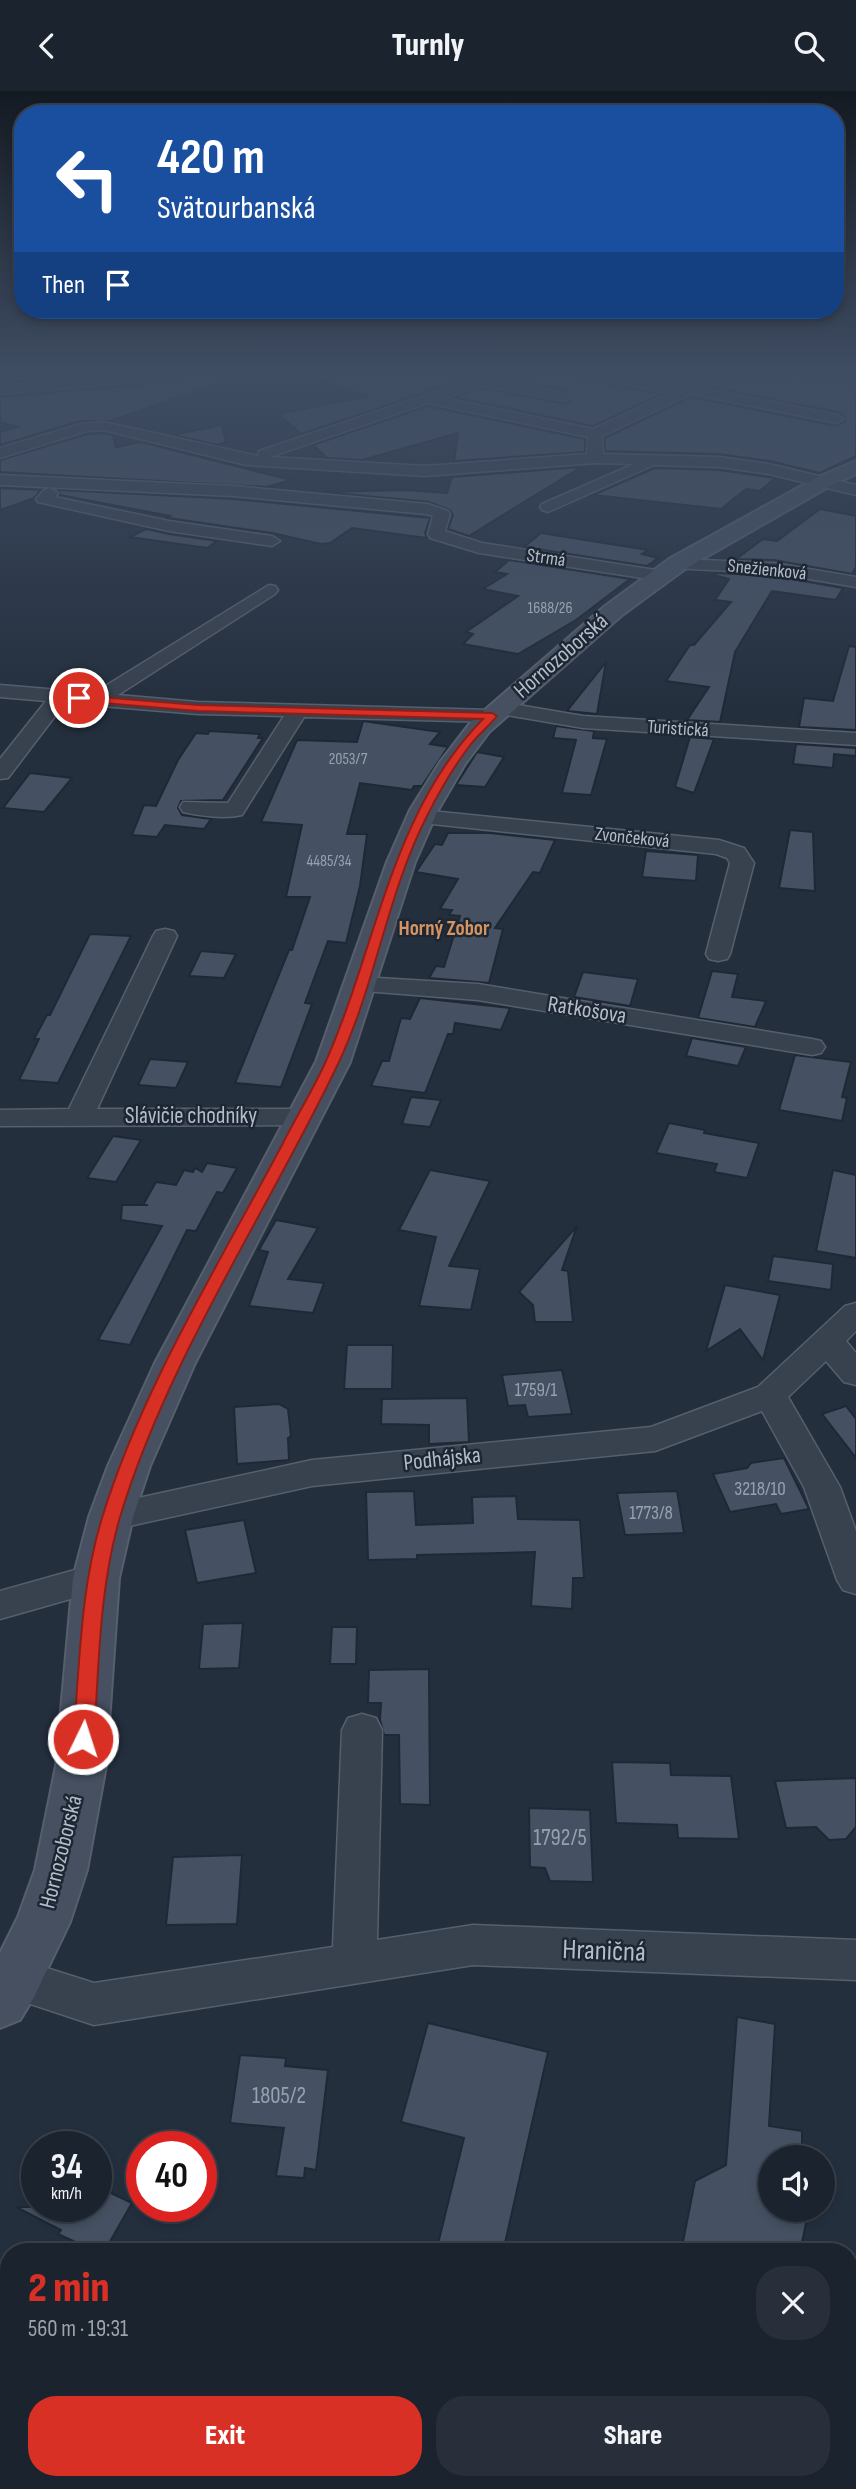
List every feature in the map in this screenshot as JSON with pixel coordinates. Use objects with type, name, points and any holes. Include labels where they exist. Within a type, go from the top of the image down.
[{"type":"street","points":[[61,484],[44,499],[169,526],[272,541]]},
{"type":"street","name":"Strmá","points":[[79,484],[428,509],[442,513],[436,534],[479,548],[669,570]]},
{"type":"street","points":[[173,489],[186,484]]},
{"type":"street","points":[[548,507],[602,484]]},
{"type":"street","name":"Hornozoborská","points":[[7,1990],[43,1922],[61,1870],[69,1834],[81,1766],[96,1578],[111,1517],[139,1441],[165,1384],[333,1062],[401,862],[421,817],[468,740],[613,611],[669,570],[820,484]]},
{"type":"street","points":[[831,484],[856,490]]},
{"type":"street","name":"Snežienková","points":[[669,570],[774,568],[856,582]]},
{"type":"street","points":[[99,699],[269,590]]},
{"type":"street","name":"Turistická","points":[[0,691],[198,708],[297,712],[497,712],[583,722],[856,739]]},
{"type":"street","points":[[0,773],[60,696]]},
{"type":"street","points":[[191,807],[234,810],[297,712]]},
{"type":"street","name":"Zvončeková","points":[[421,817],[719,846],[736,853],[742,863],[718,954]]},
{"type":"street","points":[[79,1117],[165,936]]},
{"type":"street","name":"Ratkošova","points":[[361,985],[478,992],[812,1047]]},
{"type":"street","name":"Slávičie chodníky","points":[[0,1118],[303,1117]]},
{"type":"street","name":"Podhájska","points":[[111,1517],[312,1473],[655,1439],[770,1395],[856,1313]]},
{"type":"street","points":[[827,1341],[856,1374]]},
{"type":"street","points":[[770,1395],[822,1487],[856,1580]]},
{"type":"street","points":[[0,1605],[96,1578]]},
{"type":"street","points":[[355,1965],[362,1730]]},
{"type":"street","name":"Hraničná","points":[[7,1990],[94,2004],[473,1945],[856,1960]]},
{"type":"building","points":[[212,484],[278,484],[267,487]]},
{"type":"building","points":[[450,484],[554,484],[469,536],[448,529],[453,515],[450,510],[429,502],[324,492],[404,490],[447,493]]},
{"type":"building","points":[[618,484],[768,484],[760,491],[746,489],[721,509],[593,495]]},
{"type":"building","points":[[0,488],[41,490],[34,498],[0,510]]},
{"type":"building","points":[[59,490],[233,499],[430,518],[425,533],[427,538],[352,528],[330,543],[321,544],[272,533],[166,518],[170,516],[60,495]]},
{"type":"building","points":[[820,509],[856,516],[856,567],[852,574],[774,560],[736,559],[763,539],[777,541]]},
{"type":"building","points":[[146,529],[217,541],[207,548],[130,537]]},
{"type":"building","points":[[541,533],[648,550],[642,554],[658,558],[647,566],[524,547]]},
{"type":"building","points":[[509,560],[630,579],[576,620],[518,654],[463,644],[473,634],[466,632],[518,596],[483,589],[507,574],[495,572]]},
{"type":"building","points":[[714,575],[774,576],[843,588],[836,600],[772,591],[735,652],[720,722],[687,720],[709,687],[666,681],[690,645],[694,645],[731,602],[715,600],[729,579]]},
{"type":"building","points":[[849,646],[856,647],[856,730],[799,727],[804,698],[833,701]]},
{"type":"building","points":[[606,662],[597,714],[567,711]]},
{"type":"building","points":[[363,721],[440,732],[430,744],[448,747],[422,786],[414,786],[412,790],[360,783],[347,834],[367,834],[360,886],[346,943],[328,941],[305,1003],[312,1004],[281,1087],[235,1083],[289,950],[292,950],[310,897],[286,897],[302,825],[261,822],[297,740],[357,742]]},
{"type":"building","points":[[556,726],[594,731],[593,738],[607,739],[591,795],[562,793],[576,740],[553,738]]},
{"type":"building","points":[[209,731],[260,734],[258,738],[263,738],[223,800],[181,801],[178,808],[182,815],[211,819],[204,829],[165,825],[157,837],[132,835],[144,805],[156,806],[178,760],[196,733],[208,734]]},
{"type":"building","points":[[690,737],[714,739],[694,793],[675,787]]},
{"type":"building","points":[[796,744],[856,748],[856,756],[834,754],[833,768],[793,764]]},
{"type":"building","points":[[477,752],[504,757],[485,787],[456,785]]},
{"type":"building","points":[[30,773],[72,778],[44,812],[3,808]]},
{"type":"building","points":[[790,830],[813,832],[815,891],[779,888]]},
{"type":"building","points":[[448,833],[490,833],[555,840],[540,873],[533,872],[495,928],[503,929],[489,983],[429,978],[436,966],[444,967],[460,916],[449,915],[452,910],[440,909],[458,879],[416,872],[435,844],[442,845]]},
{"type":"building","points":[[646,851],[698,855],[696,881],[642,877]]},
{"type":"building","points":[[90,934],[131,936],[58,1083],[19,1080],[39,1039],[34,1039],[47,1015],[50,1015]]},
{"type":"building","points":[[201,951],[236,954],[224,978],[189,976]]},
{"type":"building","points":[[712,971],[738,974],[732,997],[766,1001],[755,1027],[698,1018]]},
{"type":"building","points":[[583,972],[638,979],[630,1006],[574,997]]},
{"type":"building","points":[[420,998],[510,1008],[501,1030],[455,1023],[453,1034],[448,1034],[425,1093],[371,1086],[382,1061],[389,1061],[401,1018],[410,1019]]},
{"type":"building","points":[[692,1038],[746,1047],[738,1066],[686,1056]]},
{"type":"building","points":[[795,1055],[851,1062],[842,1097],[847,1098],[842,1121],[779,1110]]},
{"type":"building","points":[[150,1059],[188,1062],[176,1088],[138,1085]]},
{"type":"building","points":[[411,1097],[441,1100],[430,1127],[402,1124]]},
{"type":"building","points":[[669,1123],[705,1130],[704,1133],[759,1143],[747,1178],[714,1172],[717,1164],[656,1153]]},
{"type":"building","points":[[113,1136],[141,1140],[116,1182],[87,1178]]},
{"type":"building","points":[[207,1163],[237,1168],[223,1193],[217,1192],[196,1231],[187,1230],[130,1345],[98,1340],[162,1226],[121,1220],[122,1205],[143,1205],[156,1182],[176,1185],[184,1170],[193,1172],[195,1168],[202,1172]]},
{"type":"building","points":[[430,1170],[490,1181],[449,1266],[480,1269],[471,1310],[419,1306],[436,1237],[399,1230]]},
{"type":"building","points":[[833,1170],[856,1175],[856,1258],[816,1251]]},
{"type":"building","points":[[276,1220],[318,1228],[288,1279],[324,1283],[313,1313],[249,1306],[268,1252],[259,1250]]},
{"type":"building","points":[[577,1226],[562,1270],[568,1271],[573,1322],[535,1322],[533,1305],[519,1292]]},
{"type":"building","points":[[773,1256],[833,1264],[831,1290],[768,1281]]},
{"type":"building","points":[[725,1285],[780,1295],[763,1360],[740,1329],[706,1351]]},
{"type":"building","points":[[347,1345],[393,1345],[392,1389],[344,1389]]},
{"type":"building","points":[[562,1370],[572,1414],[528,1417],[525,1405],[508,1406],[502,1375]]},
{"type":"building","points":[[467,1398],[469,1442],[429,1444],[429,1425],[381,1424],[382,1399]]},
{"type":"building","points":[[279,1404],[288,1409],[291,1436],[288,1438],[289,1460],[237,1464],[234,1407]]},
{"type":"building","points":[[846,1406],[856,1419],[856,1458],[822,1414]]},
{"type":"building","points":[[784,1458],[809,1509],[781,1514],[776,1504],[730,1512],[713,1474],[747,1468],[751,1463]]},
{"type":"building","points":[[414,1491],[416,1525],[473,1523],[472,1497],[516,1496],[518,1519],[580,1520],[584,1578],[573,1578],[572,1609],[531,1606],[535,1552],[417,1555],[417,1559],[368,1560],[366,1492]]},
{"type":"building","points":[[677,1491],[684,1533],[625,1535],[617,1493]]},
{"type":"building","points":[[244,1520],[256,1573],[197,1583],[185,1530]]},
{"type":"building","points":[[243,1623],[239,1668],[199,1669],[203,1624]]},
{"type":"building","points":[[332,1627],[357,1627],[356,1664],[330,1664]]},
{"type":"building","points":[[429,1669],[430,1805],[400,1804],[399,1735],[384,1735],[380,1720],[381,1703],[368,1703],[369,1670]]},
{"type":"building","points":[[612,1762],[670,1763],[671,1775],[731,1776],[739,1839],[678,1838],[677,1825],[616,1823]]},
{"type":"building","points":[[856,1778],[856,1827],[846,1839],[829,1840],[816,1827],[786,1828],[775,1781]]},
{"type":"building","points":[[529,1808],[590,1810],[593,1882],[550,1881],[545,1868],[530,1867]]},
{"type":"building","points":[[242,1855],[237,1924],[166,1925],[173,1857]]},
{"type":"building","points":[[737,2017],[775,2024],[769,2126],[802,2131],[802,2145],[758,2145],[758,2222],[805,2222],[802,2243],[683,2243],[695,2181],[726,2165]]},
{"type":"building","points":[[428,2023],[548,2052],[505,2243],[438,2243],[464,2138],[401,2122]]},
{"type":"building","points":[[240,2055],[286,2058],[285,2066],[328,2070],[316,2170],[305,2168],[304,2178],[276,2176],[284,2128],[230,2123]]},
{"type":"building","points":[[112,2194],[126,2200],[126,2214],[109,2243],[78,2243],[58,2234],[61,2230],[45,2222],[112,2222]]},
{"type":"district","name":"Horný Zobor","points":[[444,928]]},
{"type":"route","points":[[79,698],[198,708],[492,716],[468,740],[421,817],[401,862],[333,1062],[175,1363],[149,1416],[129,1466],[111,1517],[96,1578],[83,1739]]}]
